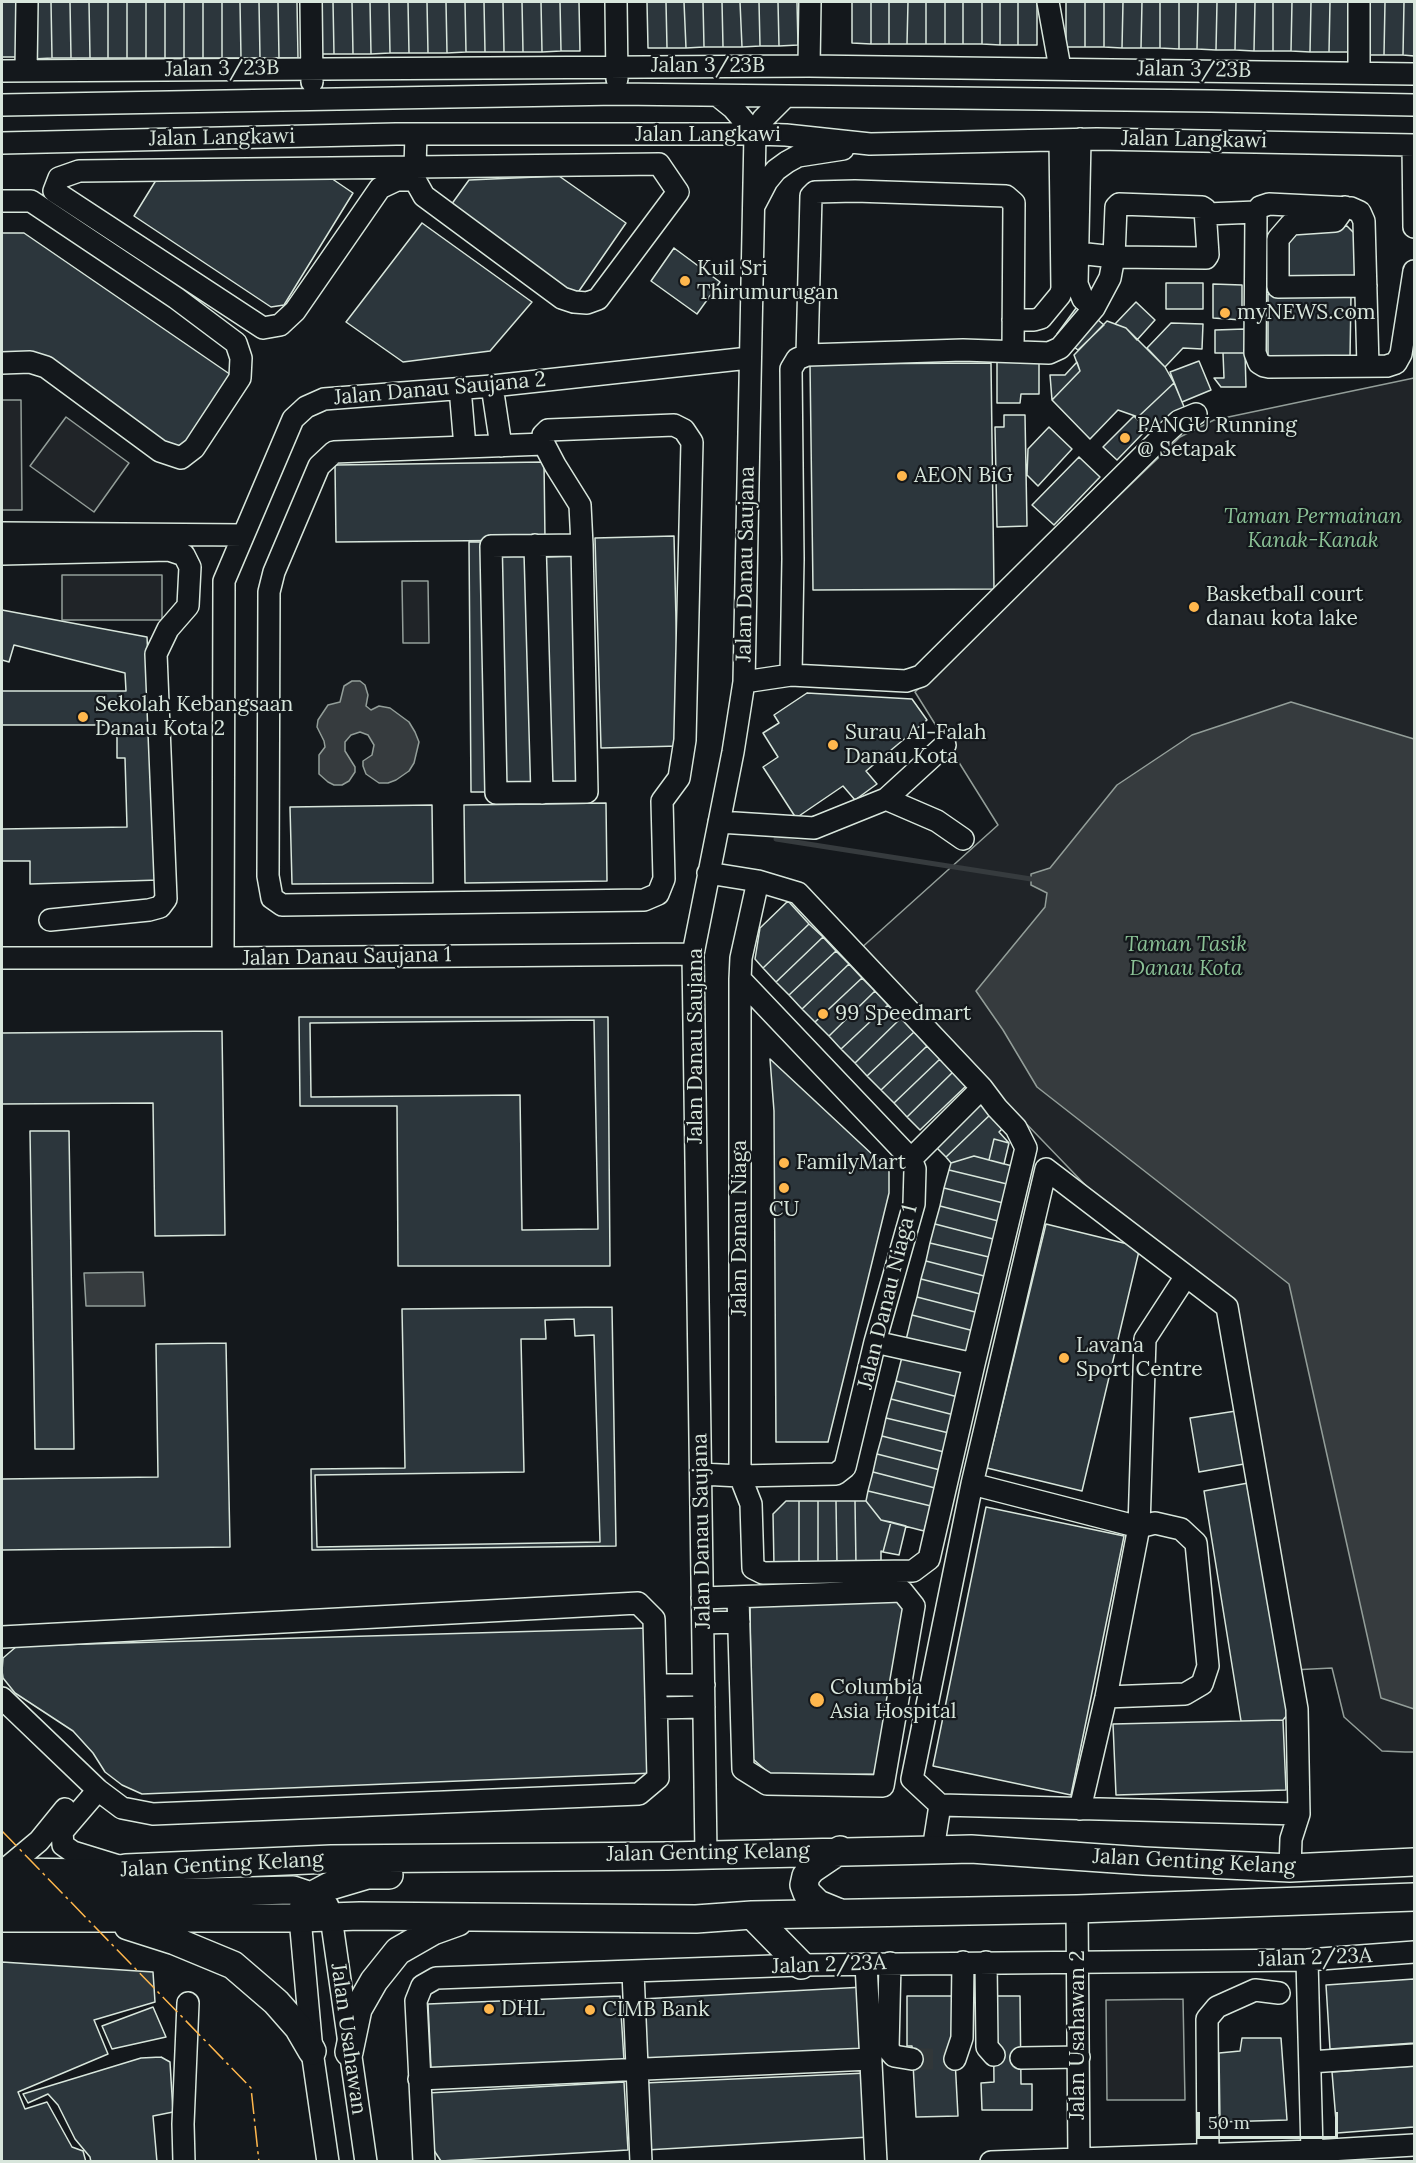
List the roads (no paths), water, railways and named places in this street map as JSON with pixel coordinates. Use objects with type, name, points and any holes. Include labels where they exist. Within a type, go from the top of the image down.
[{"type":"main road","name":"Jalan Genting Kelang","points":[[2,1872],[99,1873],[126,1868],[331,1859],[840,1850],[971,1850],[1290,1868],[1414,1862]]},
{"type":"main road","points":[[840,1850],[812,1869],[806,1876],[804,1885],[807,1893],[818,1904],[842,1913]]},
{"type":"main road","points":[[305,1907],[342,1881],[367,1875],[690,1871],[738,1853]]},
{"type":"main road","points":[[2,1893],[77,1895],[294,1890],[305,1907]]},
{"type":"main road","name":"Jalan Genting Kelang","points":[[331,1917],[696,1919],[1414,1897]]},
{"type":"main road","points":[[2,1918],[97,1918],[305,1907],[321,1902],[331,1917]]},
{"type":"main road","points":[[752,1916],[801,1965]]},
{"type":"main road","points":[[349,2052],[358,2009],[374,1981],[398,1950],[433,1931],[473,1917]]},
{"type":"main road","points":[[97,1918],[175,1941],[233,1965],[276,2002],[298,2027],[312,2050]]},
{"type":"street","points":[[26,71],[27,2]]},
{"type":"street","points":[[311,2],[312,99]]},
{"type":"street","points":[[616,2],[617,94]]},
{"type":"street","points":[[809,66],[810,2]]},
{"type":"street","points":[[1048,2],[1060,68]]},
{"type":"street","points":[[1359,2],[1359,73]]},
{"type":"street","name":"Jalan 3/23B","points":[[2,71],[809,66],[1414,74]]},
{"type":"street","name":"Jalan Langkawi","points":[[2,105],[617,94],[1414,105]]},
{"type":"street","points":[[718,96],[733,108],[754,134],[763,119],[785,97]]},
{"type":"street","name":"Jalan Langkawi","points":[[2,143],[416,135],[754,134],[870,144],[1070,140],[1414,145]]},
{"type":"street","name":"Jalan Danau Saujana","points":[[706,1854],[693,954],[733,752],[744,682],[754,134]]},
{"type":"street","points":[[415,174],[380,188],[295,311],[280,325],[263,328],[54,191],[59,178],[79,171],[415,174],[660,164],[678,192],[598,298],[587,303],[574,302],[562,298],[424,196],[415,174],[416,135]]},
{"type":"street","points":[[1070,140],[1078,253],[1078,290],[1083,299],[1094,309]]},
{"type":"street","points":[[1024,320],[1041,318],[1060,295],[1062,289],[1070,140]]},
{"type":"street","points":[[753,208],[767,181],[776,170],[798,156],[870,144]]},
{"type":"street","points":[[1414,145],[1414,226]]},
{"type":"street","points":[[807,355],[810,201],[815,192],[910,192],[1006,196],[1014,203],[1024,320],[1013,351]]},
{"type":"street","points":[[2,201],[31,201],[193,311],[236,343],[242,358],[240,378],[194,448],[181,458],[160,451],[46,367],[30,362],[2,363]]},
{"type":"street","points":[[791,675],[793,559],[791,369],[797,359],[807,355],[963,350],[1052,351],[1060,348],[1094,309],[1110,278],[1114,257],[1116,207],[1119,204],[1202,207],[1207,214],[1208,255],[1206,258],[1114,257],[1078,253]]},
{"type":"street","points":[[1368,366],[1363,216],[1356,209],[1345,207],[1269,204],[1260,207],[1256,212],[1255,353],[1259,363],[1269,367],[1368,366],[1392,365],[1399,359],[1414,271]]},
{"type":"street","points":[[1345,207],[1335,221],[1291,224],[1278,239],[1278,287],[1366,286]]},
{"type":"street","points":[[1207,214],[1256,212]]},
{"type":"street","points":[[1024,320],[1052,351]]},
{"type":"street","name":"Jalan Danau Saujana 2","points":[[223,958],[224,581],[293,419],[306,407],[324,399],[492,386],[749,358]]},
{"type":"street","points":[[492,386],[501,446]]},
{"type":"street","points":[[460,388],[465,447]]},
{"type":"street","points":[[744,682],[791,675],[906,681],[921,676],[1166,432],[1179,421],[1196,414]]},
{"type":"street","points":[[544,444],[334,452],[319,466],[274,572],[269,592],[268,876],[272,898],[282,905],[644,900],[658,894],[664,879],[662,801],[679,778],[685,740],[692,442],[684,430],[674,425],[548,430],[543,435],[544,444],[555,465],[580,505],[582,545],[587,792],[496,793],[491,546],[582,545]]},
{"type":"street","points":[[2,533],[243,535]]},
{"type":"street","points":[[535,545],[542,792]]},
{"type":"street","points":[[2,554],[169,550],[184,555],[190,567],[188,606],[168,629],[156,654],[166,899],[160,907],[149,910],[50,920]]},
{"type":"street","points":[[719,822],[814,828],[886,799],[945,745]]},
{"type":"street","points":[[886,799],[937,821],[963,839]]},
{"type":"street","points":[[708,873],[758,881],[798,893],[982,1088],[1016,1128],[1026,1148],[929,1559],[913,1571],[764,1573],[753,1568],[751,1504],[740,1476]]},
{"type":"street","name":"Jalan Danau Niaga","points":[[740,1476],[740,980],[741,958],[758,881]]},
{"type":"street","name":"Jalan Danau Saujana 1","points":[[2,958],[693,954]]},
{"type":"street","points":[[740,980],[911,1159],[982,1088]]},
{"type":"street","name":"Jalan Danau Niaga 1","points":[[701,1474],[740,1476],[836,1474],[845,1467],[875,1342],[914,1204],[915,1168],[911,1159]]},
{"type":"street","points":[[1290,1868],[1291,1839],[1299,1815],[1297,1709],[1227,1307],[1046,1170],[972,1484],[912,1779],[939,1805],[1299,1815]]},
{"type":"street","points":[[1080,1809],[1106,1696],[1139,1527],[1145,1339],[1186,1276]]},
{"type":"street","points":[[875,1342],[974,1364]]},
{"type":"street","points":[[972,1484],[1139,1527],[1155,1523],[1182,1529],[1196,1543],[1208,1666],[1202,1684],[1185,1694],[1106,1696]]},
{"type":"street","points":[[702,1598],[902,1591],[914,1606],[883,1786],[767,1784],[743,1769],[738,1598]]},
{"type":"street","points":[[2,1637],[638,1604],[654,1619],[658,1778],[639,1794],[153,1814],[122,1808],[94,1785],[2,1698]]},
{"type":"street","points":[[703,1623],[739,1622]]},
{"type":"street","points":[[656,1685],[704,1685]]},
{"type":"street","points":[[658,1708],[704,1707]]},
{"type":"street","points":[[94,1785],[62,1832],[63,1845],[73,1852],[126,1868]]},
{"type":"street","points":[[2,1872],[39,1840],[94,1785]]},
{"type":"street","points":[[933,1850],[939,1805]]},
{"type":"street","name":"Jalan Usahawan","points":[[305,1907],[312,2050],[328,2162]]},
{"type":"street","name":"Jalan Usahawan 2","points":[[1077,1909],[1079,2160]]},
{"type":"street","name":"Jalan Usahawan","points":[[331,1917],[366,2162]]},
{"type":"street","name":"Jalan 2/23A","points":[[424,2162],[416,2001],[422,1986],[436,1978],[890,1963],[1307,1960],[1414,1952]]},
{"type":"street","points":[[1307,1960],[1312,2151]]},
{"type":"street","points":[[955,2059],[963,2038],[963,1962]]},
{"type":"street","points":[[986,1962],[987,2047],[994,2055]]},
{"type":"street","points":[[890,1963],[888,2049],[894,2056],[912,2059]]},
{"type":"street","points":[[866,1964],[876,2162]]},
{"type":"street","points":[[633,1972],[641,2162]]},
{"type":"street","points":[[1208,2154],[1207,2019],[1217,2007],[1256,1990],[1279,1993]]},
{"type":"street","points":[[184,2162],[183,2124],[189,2003]]},
{"type":"street","points":[[1310,2062],[1414,2055]]},
{"type":"street","points":[[1021,2058],[1079,2056]]},
{"type":"street","points":[[419,2079],[871,2059]]},
{"type":"street","points":[[991,2162],[1312,2151],[1414,2145]]},
{"type":"waterway","points":[[776,839],[1031,879]]},
{"type":"tunnel","points":[[912,2059],[955,2059]]},
{"type":"place","name":"Kuil Sri Thirumurugan","points":[[685,281]]},
{"type":"place","name":"myNEWS.com","points":[[1225,313]]},
{"type":"place","name":"PANGU Running @ Setapak","points":[[1125,438]]},
{"type":"place","name":"AEON BiG","points":[[902,476]]},
{"type":"place","name":"Basketball court danau kota lake","points":[[1194,607]]},
{"type":"place","name":"Sekolah Kebangsaan Danau Kota 2","points":[[83,717]]},
{"type":"place","name":"Surau Al-Falah Danau Kota","points":[[833,745]]},
{"type":"place","name":"99 Speedmart","points":[[823,1014]]},
{"type":"place","name":"FamilyMart","points":[[784,1163]]},
{"type":"place","name":"CU","points":[[784,1188]]},
{"type":"place","name":"Lavana Sport Centre","points":[[1064,1358]]},
{"type":"place","name":"Columbia Asia Hospital","points":[[817,1700]]},
{"type":"place","name":"DHL","points":[[489,2009]]},
{"type":"place","name":"CIMB Bank","points":[[590,2010]]},
{"type":"park label","name":"Taman Permainan Kanak-Kanak","points":[[1313,529]]},
{"type":"park label","name":"Taman Tasik Danau Kota","points":[[1186,957]]}]
